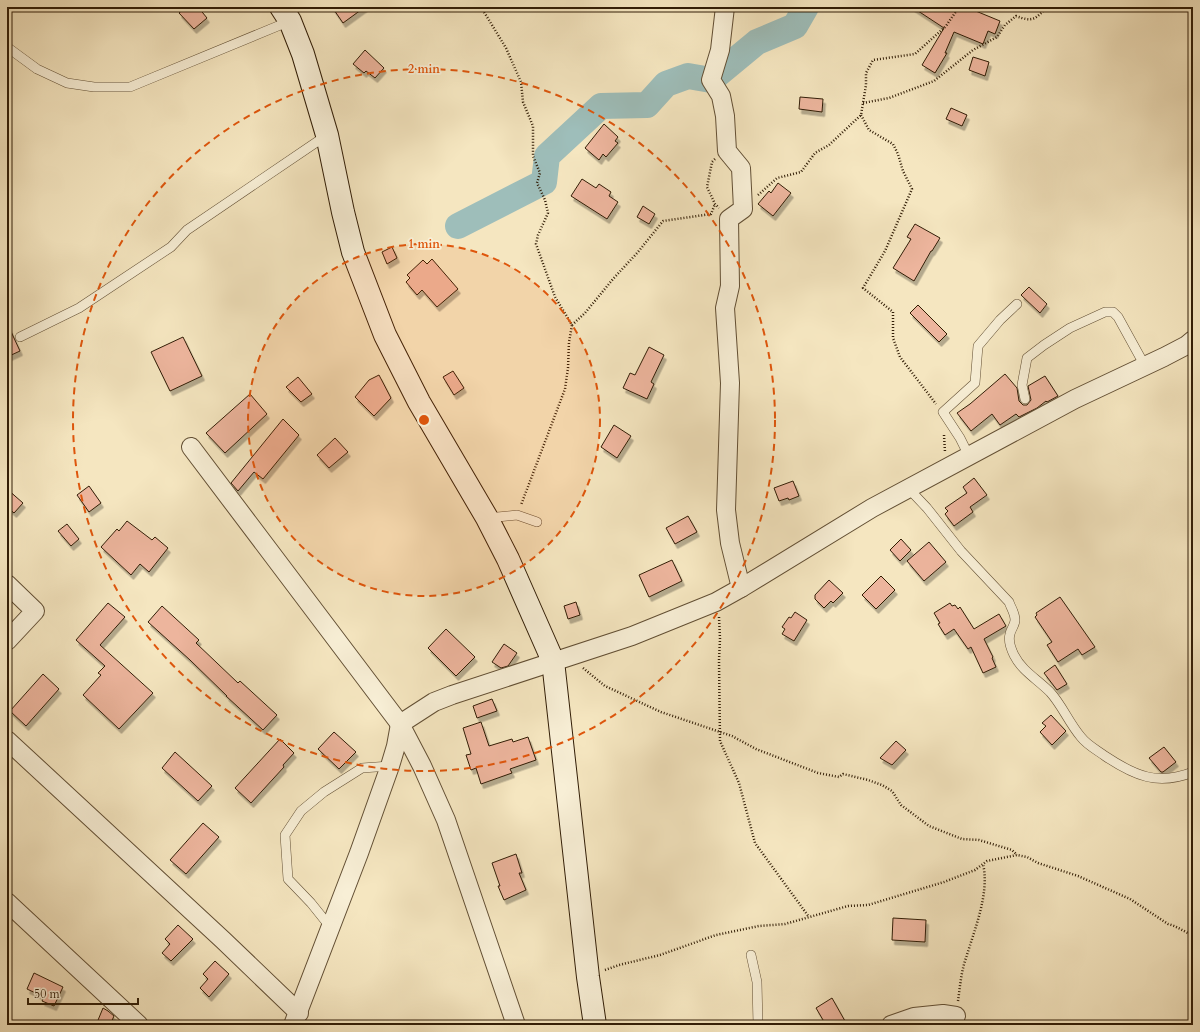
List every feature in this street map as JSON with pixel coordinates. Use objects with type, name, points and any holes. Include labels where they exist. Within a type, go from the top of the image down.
[{"type":"street","points":[[725,7],[720,50],[711,80],[721,96],[725,116],[727,152],[741,168],[730,286],[725,308],[730,382],[726,510],[730,543],[741,588]]},
{"type":"street","points":[[285,14],[303,54],[326,135],[353,252],[385,336],[420,402],[487,518],[560,659],[588,977],[595,1025]]},
{"type":"street","points":[[7,740],[223,940],[296,1019],[359,853],[390,766],[396,746],[400,724],[434,702],[452,694],[632,636],[716,602],[872,508],[1075,398],[1164,357],[1187,345],[1193,340]]},
{"type":"street","points":[[191,447],[400,724],[422,766],[446,820],[516,1025]]},
{"type":"street","points":[[7,584],[35,611],[7,641]]},
{"type":"street","points":[[7,902],[139,1025]]},
{"type":"street","points":[[891,1025],[914,1017],[943,1014],[956,1016]]},
{"type":"lane","points":[[7,48],[37,69],[67,83],[94,87],[130,87],[285,14]]},
{"type":"lane","points":[[20,337],[79,308],[171,247],[187,230],[326,135]]},
{"type":"lane","points":[[969,456],[960,438],[943,412],[975,383],[978,346],[1000,320],[1018,304]]},
{"type":"lane","points":[[1025,399],[1022,385],[1027,358],[1070,328],[1105,312],[1113,312],[1118,317],[1145,366]]},
{"type":"lane","points":[[909,489],[927,508],[961,551],[1009,602],[1015,620],[1010,634],[1013,653],[1019,664],[1049,691],[1081,737],[1090,745],[1134,774],[1151,778],[1169,779],[1193,772]]},
{"type":"lane","points":[[487,518],[517,516],[537,522]]},
{"type":"lane","points":[[330,928],[311,903],[288,879],[285,836],[301,811],[324,792],[362,768],[390,766]]},
{"type":"lane","points":[[751,955],[758,982],[758,1025]]},
{"type":"path","points":[[481,7],[506,48],[521,82],[522,102],[533,126],[533,156],[540,173],[537,183],[545,200],[548,214],[538,235],[536,244],[555,297],[572,325]]},
{"type":"path","points":[[727,152],[712,162],[707,187],[715,204],[736,214],[777,178],[801,172],[815,153],[829,145],[861,115],[866,85],[866,73],[873,60],[915,54],[946,26],[959,7]]},
{"type":"path","points":[[863,103],[889,98],[934,80],[973,50],[997,37],[1005,25],[1016,16],[1027,20],[1038,17],[1047,7]]},
{"type":"path","points":[[861,115],[869,130],[894,144],[903,171],[912,189],[885,251],[863,288],[893,312],[893,338],[900,357],[943,412],[945,449],[949,467]]},
{"type":"path","points":[[517,516],[565,389],[572,325],[585,313],[663,221],[711,214],[715,204]]},
{"type":"path","points":[[716,602],[719,609],[720,639],[720,741],[739,783],[755,843],[809,917]]},
{"type":"path","points":[[560,659],[582,667],[604,686],[661,712],[732,736],[756,749],[818,773],[839,776],[843,774],[882,785],[892,791],[901,805],[929,826],[962,839],[979,840],[1012,850],[1017,856]]},
{"type":"path","points":[[588,977],[619,965],[660,955],[716,935],[759,926],[785,924],[848,906],[868,905],[944,882],[975,870],[987,861],[1017,856],[1027,857],[1038,863],[1078,876],[1130,899],[1168,924],[1175,925],[1193,935]]},
{"type":"path","points":[[956,1016],[965,959],[976,927],[984,889],[985,872],[982,864]]},
{"type":"building","points":[[186,7],[198,7],[207,18],[194,29],[179,13]]},
{"type":"building","points":[[332,7],[365,7],[343,23]]},
{"type":"building","points":[[912,7],[966,7],[1000,21],[995,34],[988,31],[983,44],[954,32],[945,53],[947,53],[935,73],[922,65],[944,28]]},
{"type":"building","points":[[365,50],[384,68],[375,78],[366,71],[364,73],[353,64]]},
{"type":"building","points":[[973,57],[989,62],[985,76],[969,70]]},
{"type":"building","points":[[800,97],[823,99],[822,112],[799,109]]},
{"type":"building","points":[[951,108],[967,115],[962,126],[946,119]]},
{"type":"building","points":[[604,124],[618,137],[615,141],[618,143],[606,157],[603,154],[599,160],[585,148]]},
{"type":"building","points":[[582,179],[596,188],[599,184],[611,192],[609,196],[618,202],[607,219],[571,196]]},
{"type":"building","points":[[778,183],[791,193],[773,216],[758,204],[769,191],[771,193]]},
{"type":"building","points":[[643,206],[655,214],[649,224],[637,217]]},
{"type":"building","points":[[915,224],[940,238],[914,281],[893,268],[911,239],[907,237]]},
{"type":"building","points":[[392,247],[397,258],[387,264],[382,252]]},
{"type":"building","points":[[432,259],[458,289],[437,307],[422,290],[417,295],[406,282],[410,278],[407,275],[423,260],[427,264]]},
{"type":"building","points":[[1029,287],[1047,304],[1040,313],[1021,295]]},
{"type":"building","points":[[918,305],[947,334],[939,342],[910,313]]},
{"type":"building","points":[[7,323],[20,351],[7,357]]},
{"type":"building","points":[[183,337],[202,376],[170,391],[151,352]]},
{"type":"building","points":[[649,347],[664,355],[651,382],[654,384],[647,399],[623,388],[630,373],[635,375]]},
{"type":"building","points":[[453,371],[464,388],[454,395],[443,377]]},
{"type":"building","points":[[1005,374],[1017,388],[1019,401],[1023,405],[1027,405],[1031,400],[1028,386],[1045,376],[1058,396],[1047,402],[1046,401],[1037,408],[1019,417],[1016,414],[1000,425],[992,414],[971,431],[957,413],[970,404]]},
{"type":"building","points":[[379,375],[391,398],[374,416],[355,397],[369,380]]},
{"type":"building","points":[[298,377],[312,394],[301,402],[286,387]]},
{"type":"building","points":[[250,394],[267,414],[225,453],[206,433]]},
{"type":"building","points":[[283,419],[299,435],[263,479],[254,472],[238,491],[231,483]]},
{"type":"building","points":[[614,425],[631,436],[617,458],[601,447]]},
{"type":"building","points":[[335,438],[348,452],[329,468],[317,455]]},
{"type":"building","points":[[974,478],[987,495],[970,507],[973,512],[954,526],[945,514],[948,511],[945,508],[967,493],[963,487]]},
{"type":"building","points":[[793,481],[799,496],[789,500],[788,498],[779,501],[774,488]]},
{"type":"building","points":[[89,486],[101,503],[89,512],[77,495]]},
{"type":"building","points":[[7,489],[23,503],[14,513],[7,507]]},
{"type":"building","points":[[688,516],[697,532],[675,544],[666,528]]},
{"type":"building","points":[[127,521],[152,540],[155,537],[168,548],[149,572],[140,564],[131,575],[101,547],[117,529],[119,531]]},
{"type":"building","points":[[67,524],[79,539],[71,546],[58,531]]},
{"type":"building","points":[[901,539],[911,550],[900,561],[890,550]]},
{"type":"building","points":[[929,542],[946,562],[924,581],[907,561]]},
{"type":"building","points":[[672,560],[682,581],[649,597],[639,575]]},
{"type":"building","points":[[881,576],[895,590],[876,609],[862,595]]},
{"type":"building","points":[[829,580],[843,593],[833,603],[831,601],[824,608],[815,599],[815,595]]},
{"type":"building","points":[[1060,597],[1095,647],[1082,655],[1078,649],[1058,662],[1047,645],[1052,642],[1035,617],[1037,615],[1036,613]]},
{"type":"building","points":[[576,602],[580,615],[568,619],[564,606]]},
{"type":"building","points":[[108,603],[125,617],[100,645],[153,693],[119,729],[83,695],[101,675],[98,673],[105,666],[76,640]]},
{"type":"building","points":[[950,603],[952,606],[955,605],[958,609],[960,607],[974,629],[999,614],[1006,626],[984,639],[996,667],[983,673],[971,647],[968,649],[954,629],[945,635],[938,624],[940,623],[934,613]]},
{"type":"building","points":[[162,606],[199,640],[196,643],[238,683],[240,681],[277,715],[263,730],[148,622]]},
{"type":"building","points":[[795,612],[807,620],[794,641],[782,634],[785,629],[782,627],[789,617],[791,618]]},
{"type":"building","points":[[446,629],[475,657],[456,676],[428,648]]},
{"type":"building","points":[[504,644],[517,653],[508,666],[501,668],[492,662]]},
{"type":"building","points":[[1055,665],[1067,684],[1057,690],[1044,673]]},
{"type":"building","points":[[43,674],[59,689],[26,726],[10,711]]},
{"type":"building","points":[[492,699],[497,711],[477,718],[473,706]]},
{"type":"building","points":[[1051,715],[1066,731],[1052,745],[1040,732],[1046,726],[1042,723]]},
{"type":"building","points":[[481,722],[489,746],[512,739],[513,742],[528,737],[536,760],[510,769],[512,773],[481,784],[476,768],[471,770],[466,755],[471,754],[463,728]]},
{"type":"building","points":[[334,732],[356,752],[339,769],[318,749]]},
{"type":"building","points":[[280,739],[294,753],[283,765],[284,767],[251,803],[235,788]]},
{"type":"building","points":[[896,741],[906,750],[892,765],[880,758]]},
{"type":"building","points":[[1164,747],[1176,762],[1161,772],[1149,758]]},
{"type":"building","points":[[175,752],[212,786],[198,801],[162,768]]},
{"type":"building","points":[[203,823],[219,837],[186,874],[170,860]]},
{"type":"building","points":[[516,854],[522,873],[519,873],[526,890],[504,900],[498,886],[500,886],[492,863]]},
{"type":"building","points":[[893,918],[926,920],[925,942],[892,940]]},
{"type":"building","points":[[178,925],[193,939],[171,961],[162,953],[170,944],[165,939]]},
{"type":"building","points":[[215,961],[229,974],[209,997],[200,988],[208,979],[203,974]]},
{"type":"building","points":[[34,973],[63,987],[54,1006],[42,1001],[44,997],[27,989]]},
{"type":"building","points":[[832,998],[845,1021],[838,1025],[826,1025],[816,1008]]},
{"type":"building","points":[[103,1008],[114,1016],[110,1025],[96,1025]]},
{"type":"waterway","points":[[458,226],[544,182],[547,156],[601,106],[647,105],[666,84],[688,76],[711,80],[757,42],[795,26],[806,7]]}]
